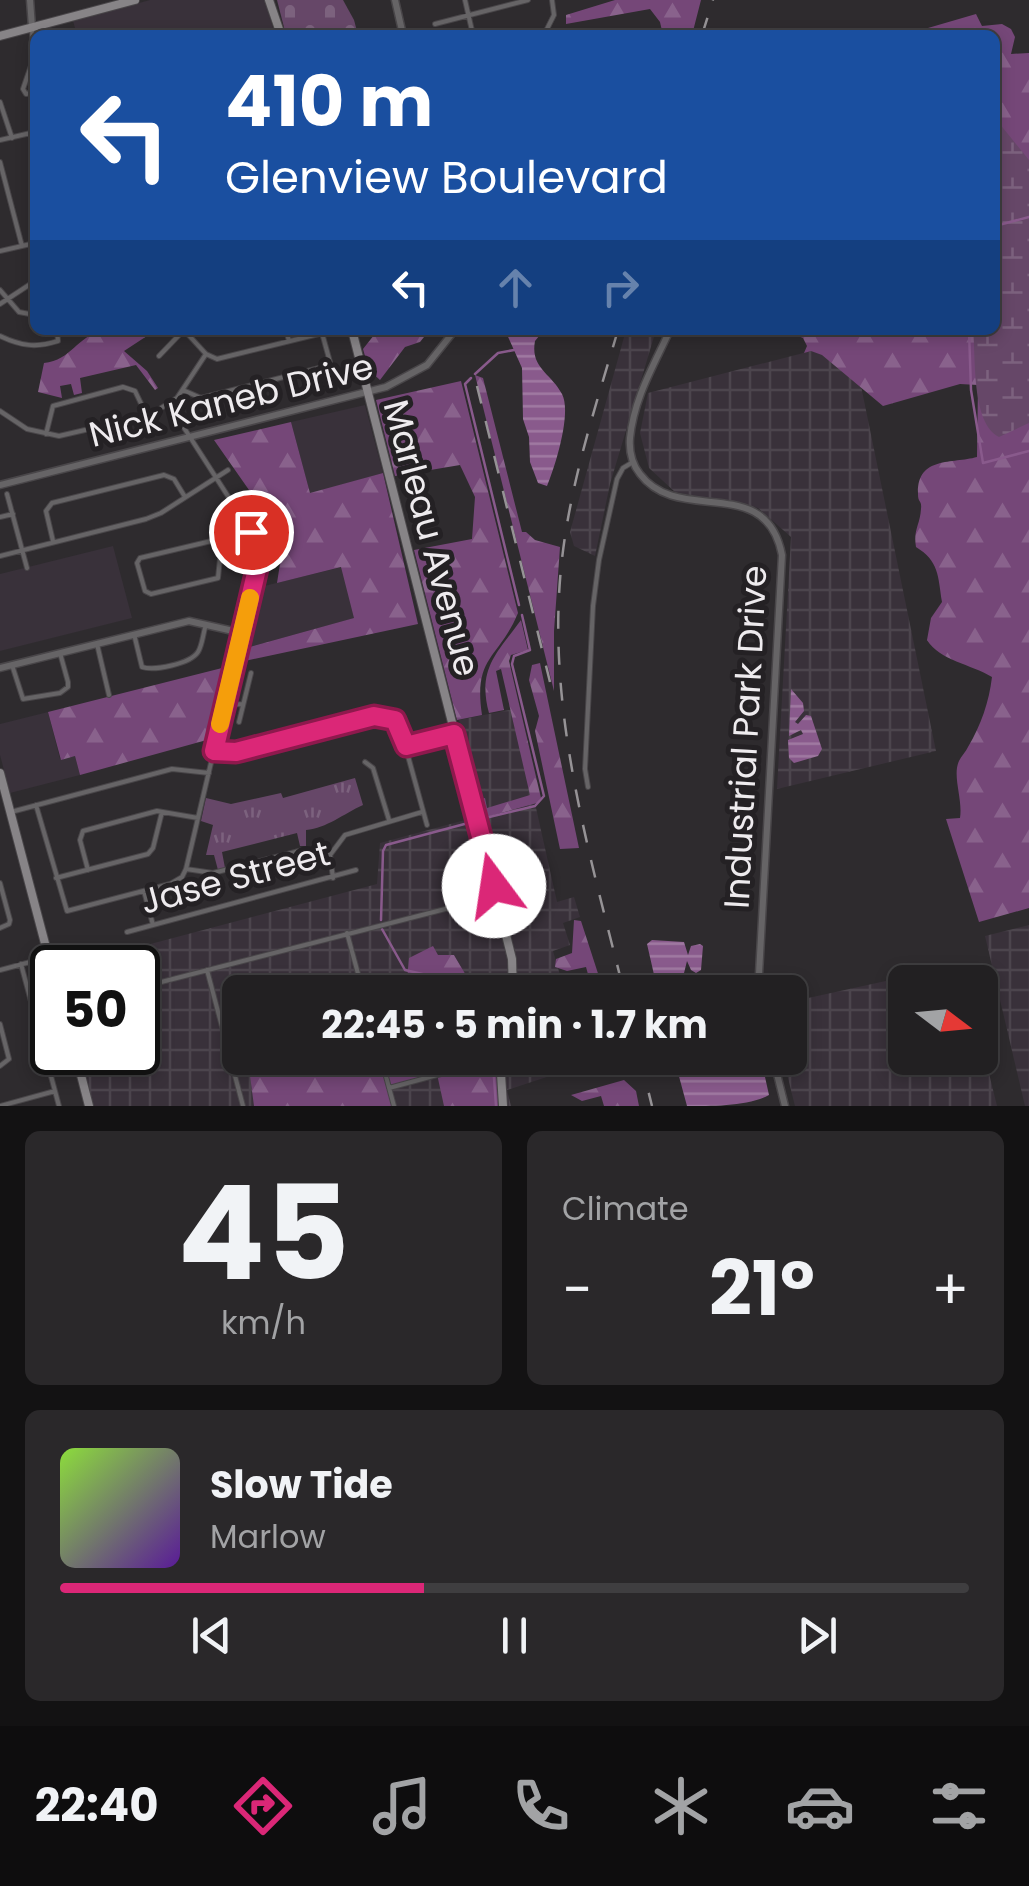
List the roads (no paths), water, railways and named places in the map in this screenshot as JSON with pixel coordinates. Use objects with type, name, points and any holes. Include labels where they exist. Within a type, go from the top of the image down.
[{"type":"main road","points":[[0,36],[134,0]]},
{"type":"main road","points":[[271,0],[279,30]]},
{"type":"main road","name":"Marleau Avenue","points":[[353,335],[512,960],[512,975]]},
{"type":"main road","points":[[354,392],[362,374]]},
{"type":"main road","points":[[0,773],[46,945]]},
{"type":"main road","points":[[81,1075],[89,1106]]},
{"type":"main road","points":[[501,1075],[503,1106]]},
{"type":"street","points":[[30,0],[32,30]]},
{"type":"street","points":[[395,0],[402,30]]},
{"type":"street","points":[[465,0],[473,30]]},
{"type":"street","points":[[436,24],[528,0]]},
{"type":"street","points":[[546,30],[554,14],[552,0]]},
{"type":"street","points":[[30,67],[23,90],[30,93]]},
{"type":"street","points":[[0,102],[12,138]]},
{"type":"street","points":[[0,140],[30,133]]},
{"type":"street","points":[[0,162],[22,246]]},
{"type":"street","points":[[0,252],[30,244]]},
{"type":"street","points":[[0,304],[30,284]]},
{"type":"street","points":[[0,290],[19,312],[30,314]]},
{"type":"street","points":[[0,336],[26,346],[39,346],[58,341],[57,335]]},
{"type":"street","points":[[159,356],[179,335]]},
{"type":"street","points":[[189,335],[206,354],[218,359],[314,335]]},
{"type":"street","points":[[288,335],[290,341]]},
{"type":"street","points":[[183,390],[200,398],[326,366],[330,362],[323,335]]},
{"type":"street","name":"Nick Kaneb Drive","points":[[0,482],[386,385],[414,370],[449,335]]},
{"type":"street","points":[[588,787],[586,750],[599,560],[617,479],[623,468],[633,462],[630,437],[639,400],[667,335]]},
{"type":"street","points":[[0,411],[21,426],[46,434],[72,435],[147,416],[170,406],[206,354]]},
{"type":"street","points":[[46,434],[53,406],[123,387],[135,391],[147,416]]},
{"type":"street","name":"Nick Kaneb Drive","points":[[188,436],[366,391]]},
{"type":"street","points":[[36,805],[67,911],[176,882],[186,869],[259,558],[251,532],[170,406]]},
{"type":"street","name":"Industrial Park Drive","points":[[633,462],[650,484],[669,496],[735,504],[756,512],[772,528],[782,550],[759,975]]},
{"type":"street","points":[[0,556],[146,518],[228,470]]},
{"type":"street","points":[[54,542],[46,511],[52,503],[164,474],[174,480],[185,497]]},
{"type":"street","points":[[7,494],[28,568]]},
{"type":"street","points":[[0,518],[13,514]]},
{"type":"street","points":[[222,539],[217,578],[150,594],[144,590],[137,564],[140,558],[266,528]]},
{"type":"street","points":[[0,668],[190,621],[242,633]]},
{"type":"street","points":[[134,634],[142,667],[151,670],[193,658],[206,624]]},
{"type":"street","points":[[97,644],[110,694]]},
{"type":"street","points":[[12,665],[23,699],[60,693],[68,687],[60,653]]},
{"type":"street","points":[[239,722],[251,672]]},
{"type":"street","points":[[225,705],[244,704]]},
{"type":"street","points":[[214,751],[236,752],[383,715],[395,720],[406,746],[426,825]]},
{"type":"street","points":[[406,746],[454,734]]},
{"type":"street","points":[[365,762],[373,768],[388,820]]},
{"type":"street","points":[[10,812],[172,769],[208,774]]},
{"type":"street","points":[[88,870],[80,840],[82,831],[163,810],[198,818]]},
{"type":"street","points":[[56,878],[151,852],[163,810]]},
{"type":"street","points":[[332,878],[330,856],[345,834],[422,812]]},
{"type":"street","points":[[186,869],[214,874],[303,850],[330,856]]},
{"type":"street","name":"Jase Street","points":[[127,932],[356,870]]},
{"type":"street","points":[[0,883],[10,920],[0,928]]},
{"type":"street","points":[[144,891],[153,925]]},
{"type":"street","points":[[160,982],[496,896]]},
{"type":"street","points":[[347,933],[358,975]]},
{"type":"street","points":[[0,970],[30,962]]},
{"type":"street","points":[[21,964],[59,1106]]},
{"type":"street","points":[[207,970],[243,1106]]},
{"type":"street","points":[[0,1024],[10,1059],[0,1066]]},
{"type":"street","points":[[386,1075],[394,1106]]},
{"type":"street","points":[[390,1088],[438,1075]]},
{"type":"street","points":[[777,1075],[785,1106]]},
{"type":"street","points":[[0,1106],[55,1091]]},
{"type":"waterway","points":[[1000,225],[1029,217]]},
{"type":"waterway","points":[[969,335],[971,390],[983,463],[1029,451]]},
{"type":"waterway","points":[[475,374],[498,353],[514,350]]},
{"type":"waterway","points":[[471,378],[465,384],[519,605]]},
{"type":"waterway","points":[[481,819],[535,806],[544,796],[512,664],[514,656],[530,650],[522,615]]},
{"type":"waterway","points":[[381,920],[386,845],[472,822]]},
{"type":"waterway","points":[[382,929],[405,970],[427,975]]},
{"type":"waterway","points":[[494,1075],[496,1106]]},
{"type":"railway","points":[[704,30],[713,0]]},
{"type":"railway","points":[[617,335],[571,500],[558,614],[565,723],[574,778],[620,975]]},
{"type":"railway","points":[[477,386],[550,682]]},
{"type":"railway","points":[[644,1075],[652,1106]]}]
